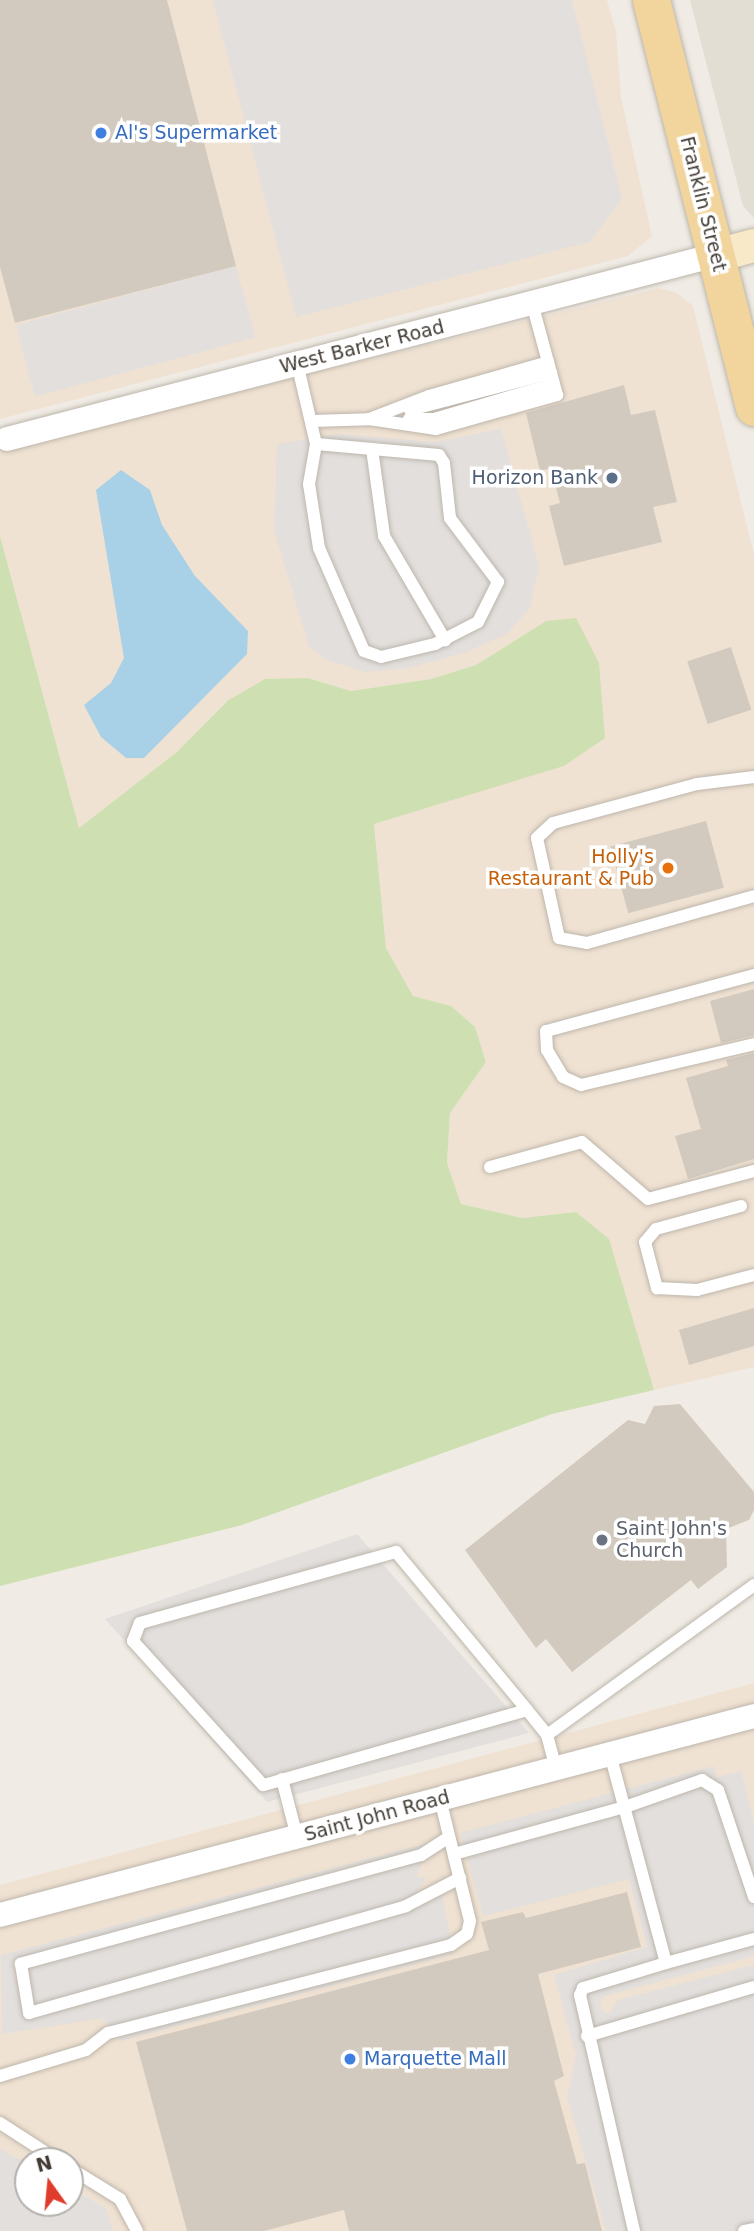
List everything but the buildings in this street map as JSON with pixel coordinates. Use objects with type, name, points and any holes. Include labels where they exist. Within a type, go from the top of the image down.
[{"type":"main road","name":"Franklin Street","points":[[652,0],[754,407]]},
{"type":"street","points":[[716,256],[754,244]]},
{"type":"street","name":"West Barker Road","points":[[7,439],[716,256]]},
{"type":"street","name":"Saint John Road","points":[[0,1915],[754,1716]]},
{"type":"lane","points":[[312,421],[369,419],[436,429],[557,395],[532,303]]},
{"type":"lane","points":[[297,363],[316,444],[309,484],[319,548],[364,650],[381,657],[445,640],[478,622],[498,582],[450,518],[444,463],[439,455],[316,444]]},
{"type":"lane","points":[[369,419],[551,373]]},
{"type":"lane","points":[[372,449],[384,536],[445,640]]},
{"type":"lane","points":[[754,777],[697,784],[553,823],[537,838],[559,938],[587,943],[754,896]]},
{"type":"lane","points":[[754,975],[546,1031],[547,1050],[563,1077],[581,1085],[754,1044]]},
{"type":"lane","points":[[490,1167],[582,1142],[648,1199],[754,1171]]},
{"type":"lane","points":[[741,1206],[656,1229],[645,1242],[657,1288],[697,1290],[754,1275]]},
{"type":"lane","points":[[527,1710],[263,1785],[133,1641],[140,1623],[396,1552],[527,1710],[547,1735],[556,1768]]},
{"type":"lane","points":[[547,1735],[754,1585]]},
{"type":"lane","points":[[610,1754],[666,1963]]},
{"type":"lane","points":[[282,1779],[297,1837]]},
{"type":"lane","points":[[454,1854],[625,1807],[702,1780],[718,1790],[754,1897]]},
{"type":"lane","points":[[0,2077],[86,2049],[108,2033],[451,1945],[467,1934],[470,1921],[440,1799]]},
{"type":"lane","points":[[449,1837],[421,1855],[21,1964],[29,2012],[405,1906],[460,1878]]},
{"type":"lane","points":[[634,2231],[579,2002],[583,1988],[754,1939]]},
{"type":"lane","points":[[587,2036],[754,1987]]},
{"type":"lane","points":[[0,2123],[37,2147]]},
{"type":"lane","points":[[84,2177],[120,2199],[137,2231]]},
{"type":"lane","points":[[744,2231],[754,2229]]},
{"type":"shaded area","points":[[0,0],[607,0],[616,32],[621,97],[652,236],[628,256],[0,419]]},
{"type":"shaded area","points":[[213,0],[572,0],[622,199],[590,242],[296,317]]},
{"type":"shaded area","points":[[690,0],[754,0],[754,218],[743,206]]},
{"type":"shaded area","points":[[236,266],[255,337],[35,396],[16,325]]},
{"type":"shaded area","points":[[659,288],[675,292],[693,306],[754,555],[754,1367],[654,1390],[627,1312],[576,1212],[522,1218],[461,1204],[447,1163],[450,1113],[486,1062],[475,1027],[451,1006],[413,996],[386,948],[374,824],[442,802],[546,621],[476,665],[431,679],[351,691],[308,678],[226,701],[178,751],[79,828],[0,536],[0,449]]},
{"type":"shaded area","points":[[501,429],[539,566],[530,608],[507,634],[464,653],[409,668],[365,672],[325,659],[309,646],[274,530],[277,444],[337,434],[434,442]]},
{"type":"shaded area","points":[[357,1534],[529,1733],[267,1802],[105,1619]]},
{"type":"shaded area","name":"Marquette Mall","points":[[754,1683],[754,2231],[0,2231],[0,1885]]},
{"type":"shaded area","points":[[714,1766],[717,1777],[741,1771],[754,1822],[754,1956],[605,1996],[600,2001],[602,2011],[609,2014],[618,2000],[754,1965],[754,2231],[606,2231],[567,2097],[576,2055],[554,1975],[647,1947],[629,1879],[483,1916],[460,1833]]},
{"type":"shaded area","points":[[432,1842],[436,1855],[423,1861],[416,1877],[426,1877],[418,1892],[440,1886],[454,1954],[120,2041],[103,2018],[2,2034],[1,1955]]},
{"type":"shaded area","points":[[0,2149],[14,2156],[14,2217],[84,2217],[84,2196],[106,2208],[113,2231],[0,2231]]},
{"type":"green space","points":[[0,536],[79,828],[178,751],[227,701],[265,679],[308,678],[351,691],[431,679],[476,665],[546,621],[576,618],[599,663],[605,738],[564,766],[374,824],[386,948],[413,996],[451,1006],[475,1027],[486,1062],[450,1113],[447,1163],[461,1204],[522,1218],[576,1212],[609,1239],[654,1390],[552,1414],[242,1525],[0,1586]]},
{"type":"water","points":[[121,470],[150,490],[162,525],[195,576],[248,631],[247,654],[144,758],[126,758],[101,737],[84,705],[111,683],[124,658],[96,490]]},
{"type":"place","name":"Al's Supermarket","points":[[101,133]]},
{"type":"place","name":"Horizon Bank","points":[[612,478]]},
{"type":"place","name":"Holly's Restaurant & Pub","points":[[668,868]]},
{"type":"place","name":"Saint John's Church","points":[[602,1540]]},
{"type":"place","name":"Marquette Mall","points":[[350,2059]]}]
